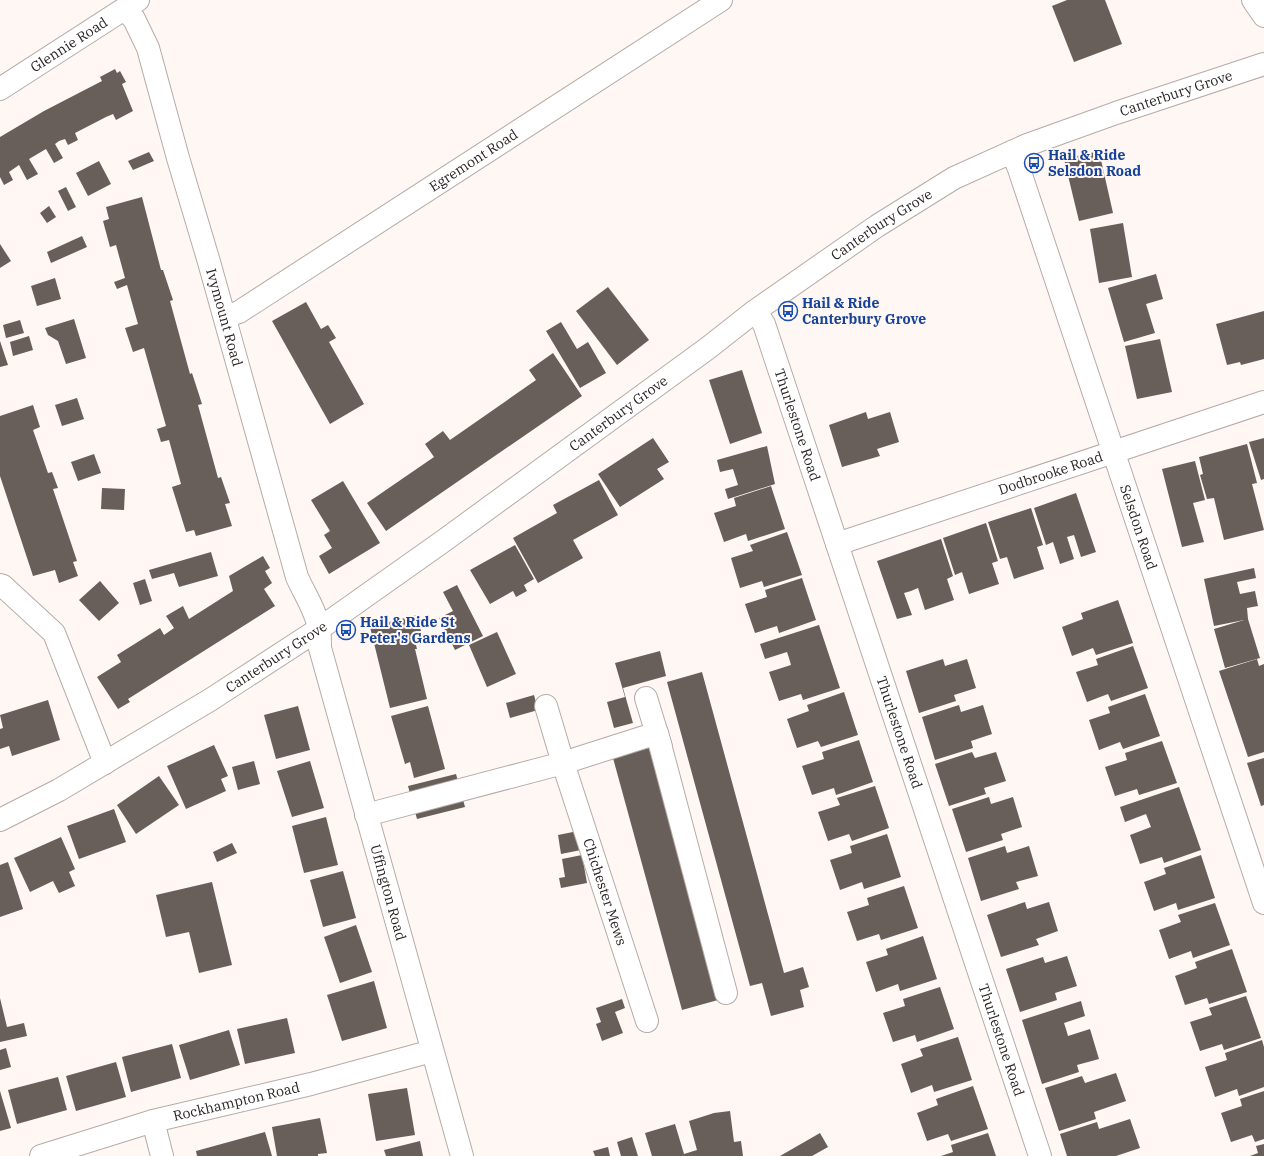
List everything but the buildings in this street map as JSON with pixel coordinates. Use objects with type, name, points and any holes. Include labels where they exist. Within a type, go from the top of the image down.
[{"type":"street","name":"Egremont Road","points":[[224,317],[239,312],[721,0]]},
{"type":"street","points":[[1253,0],[1264,16]]},
{"type":"street","name":"Ivymount Road","points":[[132,5],[134,19],[148,48],[297,577],[315,615],[319,629]]},
{"type":"street","name":"Glennie Road","points":[[0,89],[132,5]]},
{"type":"street","name":"Canterbury Grove","points":[[0,820],[105,763],[210,700],[319,629],[442,542],[708,348],[755,311],[877,226],[954,178],[1027,145],[1116,113],[1264,64]]},
{"type":"street","name":"Selsdon Road","points":[[1012,152],[1114,452],[1264,903]]},
{"type":"street","name":"Thurlestone Road","points":[[755,311],[764,324],[1040,1156]]},
{"type":"street","name":"Dodbrooke Road","points":[[837,544],[1264,402]]},
{"type":"street","points":[[1,582],[54,633],[105,763]]},
{"type":"street","name":"Uffington Road","points":[[319,629],[320,648],[462,1156]]},
{"type":"street","points":[[646,698],[732,990]]},
{"type":"street","name":"Chichester Mews","points":[[546,706],[563,763],[647,1021]]},
{"type":"street","points":[[366,815],[563,763],[657,733]]},
{"type":"street","name":"Rockhampton Road","points":[[41,1156],[153,1121],[311,1084],[432,1051]]},
{"type":"street","points":[[153,1121],[162,1156]]},
{"type":"place","name":"Hail & Ride Selsdon Road","points":[[1034,163]]},
{"type":"place","name":"Hail & Ride Canterbury Grove","points":[[788,311]]},
{"type":"place","name":"Hail & Ride St Peter's Gardens","points":[[346,630]]}]
